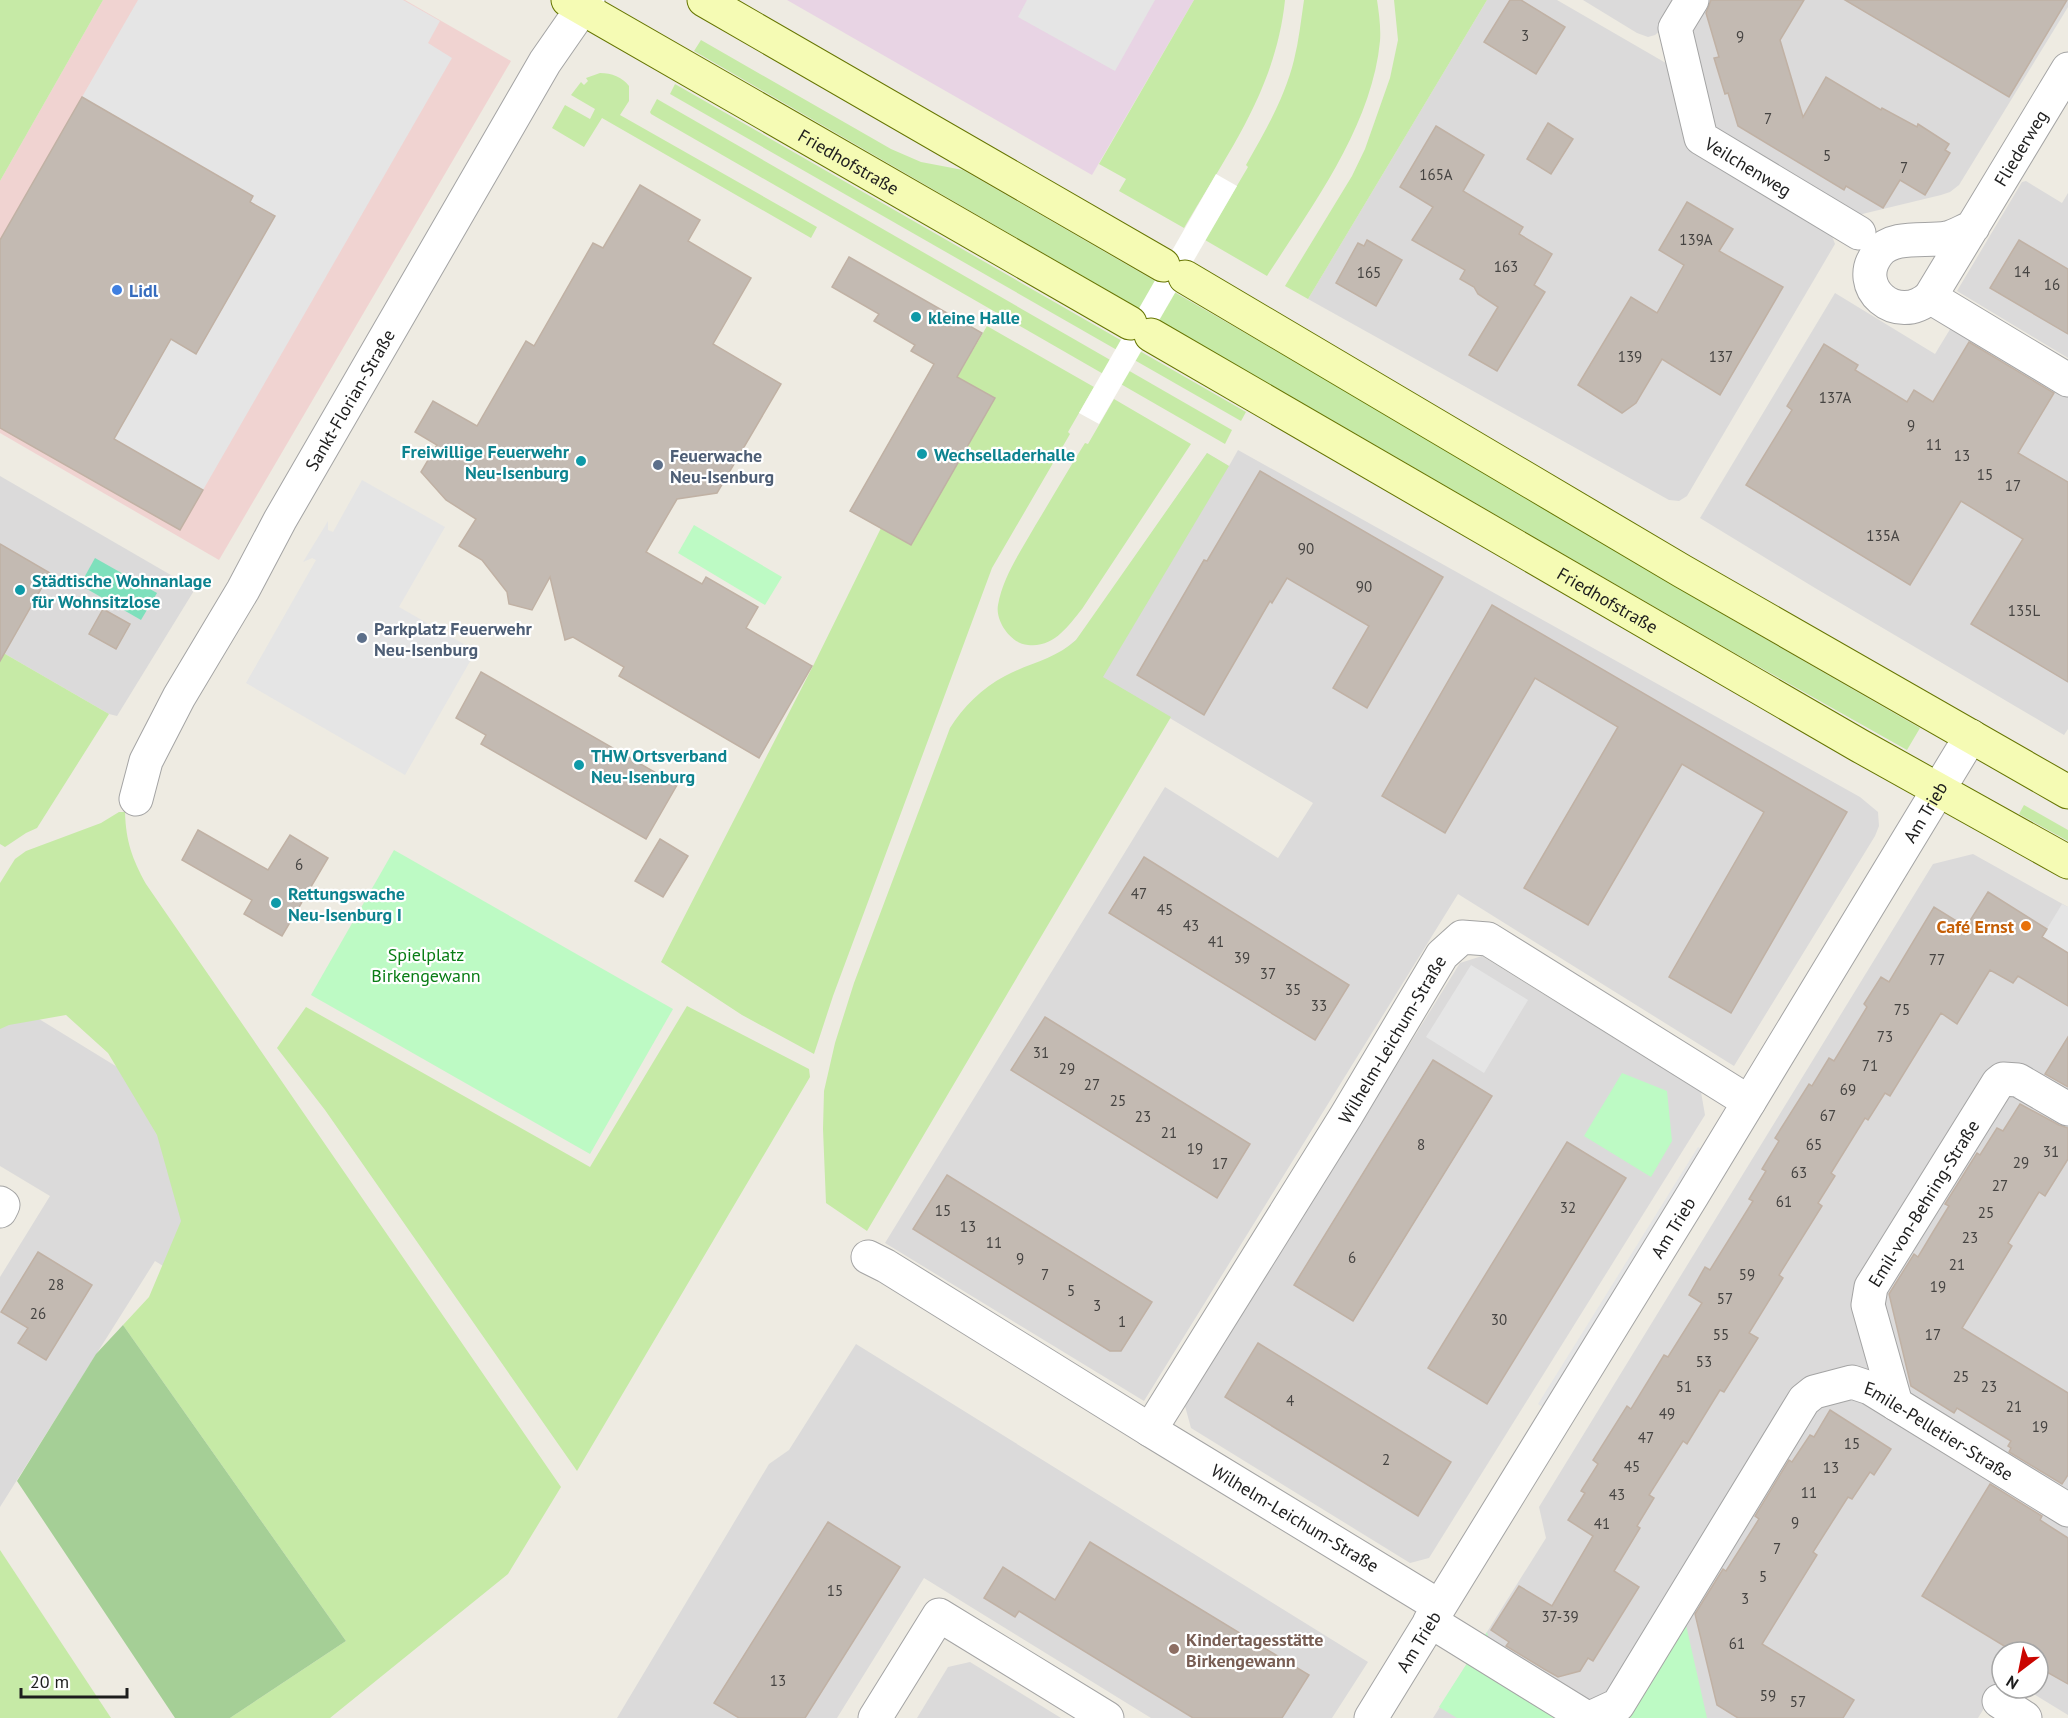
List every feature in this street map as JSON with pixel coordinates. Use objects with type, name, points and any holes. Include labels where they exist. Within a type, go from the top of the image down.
[{"type":"main road","points":[[704,0],[1174,271],[1682,571],[2068,792]]},
{"type":"main road","name":"Friedhofstraße","points":[[580,3],[1860,746],[2068,862]]},
{"type":"street","name":"Veilchenweg","points":[[1692,0],[1675,28],[1701,138],[1858,233]]},
{"type":"street","name":"Sankt-Florian-Straße","points":[[136,799],[146,761],[179,697],[243,590],[280,520],[580,3]]},
{"type":"street","name":"Fliederweg","points":[[1930,297],[2068,69]]},
{"type":"street","points":[[1972,226],[1950,237],[1892,242],[1877,254],[1871,269],[1871,280],[1877,295],[1893,307],[1913,308],[1930,297],[2068,380]]},
{"type":"street","name":"Am Trieb","points":[[1371,1718],[1971,736]]},
{"type":"street","name":"Wilhelm-Leichum-Straße","points":[[1150,1430],[1346,1116],[1442,955],[1462,937],[1488,939],[1749,1102]]},
{"type":"street","name":"Emil-von-Behring-Straße","points":[[1896,1404],[1868,1305],[1871,1287],[1998,1083],[2003,1079],[2018,1080],[2068,1109]]},
{"type":"street","points":[[0,1203],[3,1205],[0,1210]]},
{"type":"street","name":"Wilhelm-Leichum-Straße","points":[[868,1257],[1150,1430],[1435,1613],[1588,1718]]},
{"type":"street","name":"Emile-Pelletier-Straße","points":[[1588,1718],[1618,1705],[1804,1400],[1814,1392],[1852,1382],[1870,1388],[2068,1510]]},
{"type":"street","points":[[875,1718],[939,1614],[1107,1718]]},
{"type":"shaded area","points":[[103,0],[405,0],[511,61],[219,560],[0,433],[0,181]]},
{"type":"shaded area","points":[[138,0],[403,0],[440,21],[428,43],[452,58],[203,490],[114,439],[171,339],[197,353],[275,216],[250,202],[253,196],[82,97]]},
{"type":"shaded area","points":[[787,0],[1194,0],[1092,175]]},
{"type":"shaded area","points":[[1027,0],[1155,0],[1115,71],[1018,17]]},
{"type":"shaded area","points":[[1487,0],[1557,0],[1671,66],[1690,145],[1829,228],[1835,244],[1687,496],[1679,501],[1669,500],[1308,299]]},
{"type":"shaded area","points":[[1583,0],[1679,0],[1661,30],[1648,37],[1637,33]]},
{"type":"shaded area","points":[[1708,0],[2068,0],[2068,7],[1959,185],[1941,195],[1854,216],[1711,131],[1689,32]]},
{"type":"shaded area","points":[[2026,181],[2062,203],[2068,193],[2068,358],[1957,291],[2022,182]]},
{"type":"shaded area","points":[[1835,293],[1935,354],[1952,326],[2068,395],[2068,729],[2064,735],[1700,518]]},
{"type":"shaded area","points":[[1238,450],[1860,797],[1878,812],[1879,826],[1734,1066],[1458,894],[1144,1401],[885,1243],[1165,787],[1278,858],[1313,803],[1060,653],[1076,640],[1092,619],[1207,453],[1229,466]]},
{"type":"shaded area","points":[[0,476],[195,589],[117,716],[109,714],[0,651]]},
{"type":"shaded area","name":"Parkplatz Feuerwehr Neu-Isenburg","points":[[362,480],[445,527],[399,607],[476,651],[405,775],[246,683],[316,560],[312,558],[303,562],[328,521],[328,530],[333,532]]},
{"type":"shaded area","points":[[1973,854],[2068,907],[2068,1715],[2044,1700],[2050,1700],[2050,1640],[1990,1640],[1990,1699],[1978,1718],[1433,1718],[1546,1538],[1539,1507],[1933,864]]},
{"type":"shaded area","points":[[2062,904],[2068,907],[2068,953],[2042,937]]},
{"type":"shaded area","points":[[1482,956],[1701,1092],[1705,1115],[1429,1558],[1410,1563],[1191,1428],[1185,1406],[1460,963]]},
{"type":"shaded area","points":[[1471,965],[1528,1000],[1484,1073],[1426,1037]]},
{"type":"shaded area","points":[[0,995],[275,1164],[199,1288],[155,1261],[0,1507],[0,1277],[50,1196],[0,1166]]},
{"type":"shaded area","points":[[1698,1147],[1710,1154],[1550,1412],[1538,1404]]},
{"type":"shaded area","points":[[856,1344],[1368,1662],[1332,1718],[1151,1718],[924,1578],[837,1718],[617,1718],[769,1464],[789,1450]]},
{"type":"shaded area","points":[[970,1662],[1061,1718],[917,1718],[948,1667]]},
{"type":"green space","points":[[0,0],[103,0],[0,181]]},
{"type":"green space","points":[[1194,0],[1285,0],[1280,32],[1260,92],[1232,147],[1184,228],[1119,191],[1126,179],[1099,164]]},
{"type":"green space","points":[[1304,0],[1377,0],[1380,41],[1375,73],[1353,134],[1320,193],[1267,276],[1205,240],[1248,167],[1246,165],[1280,101],[1294,60]]},
{"type":"green space","points":[[1394,0],[1487,0],[1308,299],[1285,286],[1352,176],[1365,149],[1390,78],[1398,40]]},
{"type":"green space","points":[[701,40],[891,149],[921,162],[963,170],[1394,419],[1920,728],[1907,750],[1731,651],[694,51]]},
{"type":"green space","points":[[600,73],[616,76],[629,86],[629,101],[620,115],[817,227],[811,238],[602,118],[584,147],[552,128],[565,105],[590,119],[595,109],[571,95],[581,82],[584,85],[588,81],[586,78]]},
{"type":"green space","points":[[675,84],[1246,412],[1241,421],[670,94]]},
{"type":"green space","points":[[657,99],[1232,430],[1225,444],[651,114]]},
{"type":"green space","points":[[987,326],[1094,387],[1068,432],[1070,434],[992,568],[833,996],[814,1054],[742,1015],[661,962],[881,528],[911,545],[994,398],[957,377]]},
{"type":"green space","points":[[1114,399],[1191,444],[1082,609],[1053,639],[1037,645],[1022,644],[1010,636],[999,618],[1000,594],[1013,564],[1035,526]]},
{"type":"green space","points":[[1207,453],[1229,466],[1103,677],[1171,717],[867,1231],[826,1203],[824,1091],[835,1043],[854,983],[950,728],[967,705],[989,686],[1014,672],[1060,652],[1076,640]]},
{"type":"green space","points":[[694,525],[782,577],[765,605],[678,553]]},
{"type":"green space","points":[[95,558],[157,593],[141,620],[80,585]]},
{"type":"green space","points":[[0,651],[109,714],[37,828],[5,847],[0,844]]},
{"type":"green space","points":[[2024,805],[2068,830],[2068,841],[2019,814]]},
{"type":"green space","points":[[119,812],[125,812],[131,850],[146,884],[561,1487],[508,1574],[330,1718],[230,1718],[346,1641],[123,1325],[149,1297],[181,1221],[157,1135],[108,1053],[66,1015],[9,1025],[0,1029],[0,883],[15,859],[26,851],[101,823]]},
{"type":"green space","name":"Spielplatz Birkengewann","points":[[394,850],[673,1009],[590,1154],[311,995]]},
{"type":"green space","points":[[687,1006],[809,1069],[810,1077],[577,1471],[325,1110],[277,1048],[306,1007],[590,1167]]},
{"type":"green space","points":[[1622,1073],[1667,1091],[1672,1141],[1651,1177],[1584,1136]]},
{"type":"green space","points":[[123,1325],[346,1641],[230,1718],[175,1718],[17,1481],[96,1354]]},
{"type":"green space","points":[[0,1550],[111,1718],[0,1718]]},
{"type":"green space","points":[[1684,1616],[1707,1718],[1457,1718],[1439,1707],[1487,1632],[1490,1645],[1585,1702],[1611,1695]]},
{"type":"pier","points":[[1216,174],[1237,186],[1099,424],[1079,413]]},
{"type":"building","points":[[1510,0],[1521,0],[1565,27],[1536,74],[1484,42]]},
{"type":"building","points":[[1711,0],[1804,0],[1780,40],[1803,117],[1826,77],[1881,110],[1882,108],[1917,127],[1918,124],[1949,144],[1945,150],[1950,153],[1925,195],[1900,180],[1883,208],[1846,186],[1844,190],[1738,126],[1714,58],[1719,57],[1706,13]]},
{"type":"building","points":[[1845,0],[2067,0],[2009,97]]},
{"type":"building","name":"Lidl","points":[[82,97],[253,196],[250,202],[275,216],[196,354],[171,339],[114,439],[203,490],[180,530],[0,428],[0,240]]},
{"type":"building","points":[[1548,123],[1573,139],[1551,174],[1527,159]]},
{"type":"building","points":[[1436,126],[1484,155],[1463,191],[1523,227],[1519,234],[1552,254],[1534,285],[1545,292],[1497,371],[1469,355],[1498,307],[1478,294],[1474,287],[1460,279],[1465,270],[1412,240],[1433,207],[1400,187]]},
{"type":"building","name":"Freiwillige Feuerwehr Neu-Isenburg","points":[[640,185],[700,220],[688,241],[751,278],[713,344],[781,384],[717,493],[677,499],[646,552],[702,584],[706,577],[758,607],[746,628],[812,666],[759,758],[619,676],[624,667],[573,637],[565,640],[550,577],[532,610],[509,604],[507,592],[482,560],[459,546],[476,519],[446,500],[421,472],[437,445],[415,432],[433,401],[477,426],[526,341],[534,346],[593,243],[603,248]]},
{"type":"building","points":[[1687,202],[1733,229],[1719,251],[1783,287],[1720,395],[1662,359],[1636,403],[1622,413],[1578,385],[1631,297],[1657,313],[1684,265],[1659,250]]},
{"type":"building","points":[[1367,240],[1402,260],[1376,306],[1336,283],[1358,243],[1364,246]]},
{"type":"building","points":[[2019,240],[2068,269],[2068,334],[1990,288]]},
{"type":"building","name":"Wechselladerhalle","points":[[849,257],[982,333],[957,377],[995,398],[911,545],[850,511],[934,364],[911,351],[915,345],[874,321],[879,314],[832,287]]},
{"type":"building","points":[[1969,342],[2054,393],[2018,453],[2068,482],[2068,682],[1971,624],[2023,539],[1961,501],[1910,585],[1746,485],[1792,410],[1787,406],[1824,344],[1858,365],[1855,370],[1907,402],[1914,390],[1933,402]]},
{"type":"building","points":[[1260,471],[1443,577],[1367,708],[1333,688],[1369,626],[1287,578],[1272,603],[1270,601],[1204,715],[1137,675],[1204,560],[1207,561]]},
{"type":"building","name":"Städtische Wohnanlage für Wohnsitzlose","points":[[0,544],[50,573],[0,661]]},
{"type":"building","points":[[1492,605],[1847,812],[1731,1013],[1669,977],[1764,812],[1682,764],[1588,925],[1524,888],[1618,727],[1535,678],[1445,833],[1382,796]]},
{"type":"building","points":[[103,609],[130,624],[116,649],[89,634]]},
{"type":"building","name":"THW Ortsverband Neu-Isenburg","points":[[481,672],[677,785],[646,839],[481,744],[486,735],[456,718]]},
{"type":"building","points":[[198,830],[268,870],[290,835],[328,858],[282,936],[244,914],[252,900],[182,860]]},
{"type":"building","points":[[660,839],[688,856],[663,897],[635,881]]},
{"type":"building","points":[[1144,857],[1349,985],[1315,1040],[1109,913]]},
{"type":"building","points":[[1988,892],[2047,929],[2042,937],[2068,953],[2068,1006],[2018,976],[2013,983],[1990,970],[1957,1024],[1941,1013],[1890,1096],[1885,1093],[1868,1120],[1865,1118],[1831,1173],[1835,1176],[1818,1203],[1822,1206],[1779,1275],[1783,1278],[1749,1333],[1758,1338],[1724,1392],[1720,1390],[1687,1444],[1683,1441],[1649,1495],[1654,1498],[1637,1526],[1640,1528],[1614,1571],[1639,1587],[1593,1661],[1588,1658],[1580,1671],[1558,1677],[1506,1646],[1509,1642],[1491,1630],[1519,1586],[1552,1606],[1593,1536],[1568,1520],[1585,1493],[1581,1491],[1598,1464],[1593,1460],[1627,1406],[1631,1409],[1664,1355],[1668,1357],[1702,1303],[1689,1295],[1705,1267],[1710,1270],[1753,1201],[1749,1199],[1766,1171],[1762,1169],[1779,1141],[1775,1138],[1809,1084],[1812,1086],[1829,1058],[1834,1061],[1867,1007],[1864,1004],[1881,977],[1889,982],[1934,907],[1966,927]]},
{"type":"building","points":[[1045,1017],[1250,1144],[1217,1198],[1011,1070]]},
{"type":"building","points":[[2068,1037],[2068,1087],[2045,1074]]},
{"type":"building","points":[[1433,1060],[1492,1096],[1353,1321],[1294,1285]]},
{"type":"building","points":[[2020,1104],[2068,1128],[2068,1159],[2045,1196],[2039,1192],[2008,1243],[2012,1246],[1962,1328],[2068,1393],[2068,1475],[2062,1484],[2009,1452],[2011,1448],[2008,1446],[2011,1441],[1957,1408],[1954,1413],[1911,1386],[1889,1294],[1914,1254],[1918,1257],[1949,1206],[1945,1204],[1977,1153],[1980,1155],[1997,1128],[2003,1131]]},
{"type":"building","points":[[1567,1142],[1626,1178],[1487,1404],[1428,1368]]},
{"type":"building","points":[[947,1175],[1152,1302],[1121,1351],[1110,1351],[913,1229]]},
{"type":"building","points":[[38,1252],[92,1285],[46,1360],[18,1343],[28,1328],[1,1312]]},
{"type":"building","points":[[1258,1343],[1451,1462],[1418,1516],[1225,1397]]},
{"type":"building","points":[[1830,1410],[1891,1449],[1874,1475],[1870,1472],[1852,1499],[1848,1497],[1813,1552],[1817,1555],[1762,1644],[1854,1700],[1843,1718],[1738,1718],[1717,1705],[1695,1614],[1723,1569],[1726,1571],[1759,1519],[1755,1516],[1789,1460],[1792,1462],[1810,1435],[1814,1437]]},
{"type":"building","points":[[1990,1484],[2042,1516],[2040,1520],[2068,1538],[2068,1684],[2050,1674],[2050,1640],[1994,1640],[1922,1596]]},
{"type":"building","points":[[828,1522],[900,1567],[805,1718],[739,1718],[714,1703]]},
{"type":"building","name":"Kindertagesstätte Birkengewann","points":[[1090,1542],[1309,1675],[1282,1718],[1193,1718],[1019,1611],[1015,1617],[984,1598],[1003,1567],[1055,1600]]},
{"type":"place","name":"Lidl","points":[[117,290]]},
{"type":"place","name":"kleine Halle","points":[[916,317]]},
{"type":"place","name":"Wechselladerhalle","points":[[922,454]]},
{"type":"place","name":"Freiwillige Feuerwehr Neu-Isenburg","points":[[581,461]]},
{"type":"place","name":"Feuerwache Neu-Isenburg","points":[[658,465]]},
{"type":"place","name":"Städtische Wohnanlage für Wohnsitzlose","points":[[20,590]]},
{"type":"place","name":"Parkplatz Feuerwehr Neu-Isenburg","points":[[362,638]]},
{"type":"place","name":"THW Ortsverband Neu-Isenburg","points":[[579,765]]},
{"type":"place","name":"Rettungswache Neu-Isenburg I","points":[[276,903]]},
{"type":"place","name":"Café Ernst","points":[[2026,926]]},
{"type":"place","name":"Kindertagesstätte Birkengewann","points":[[1174,1649]]}]
